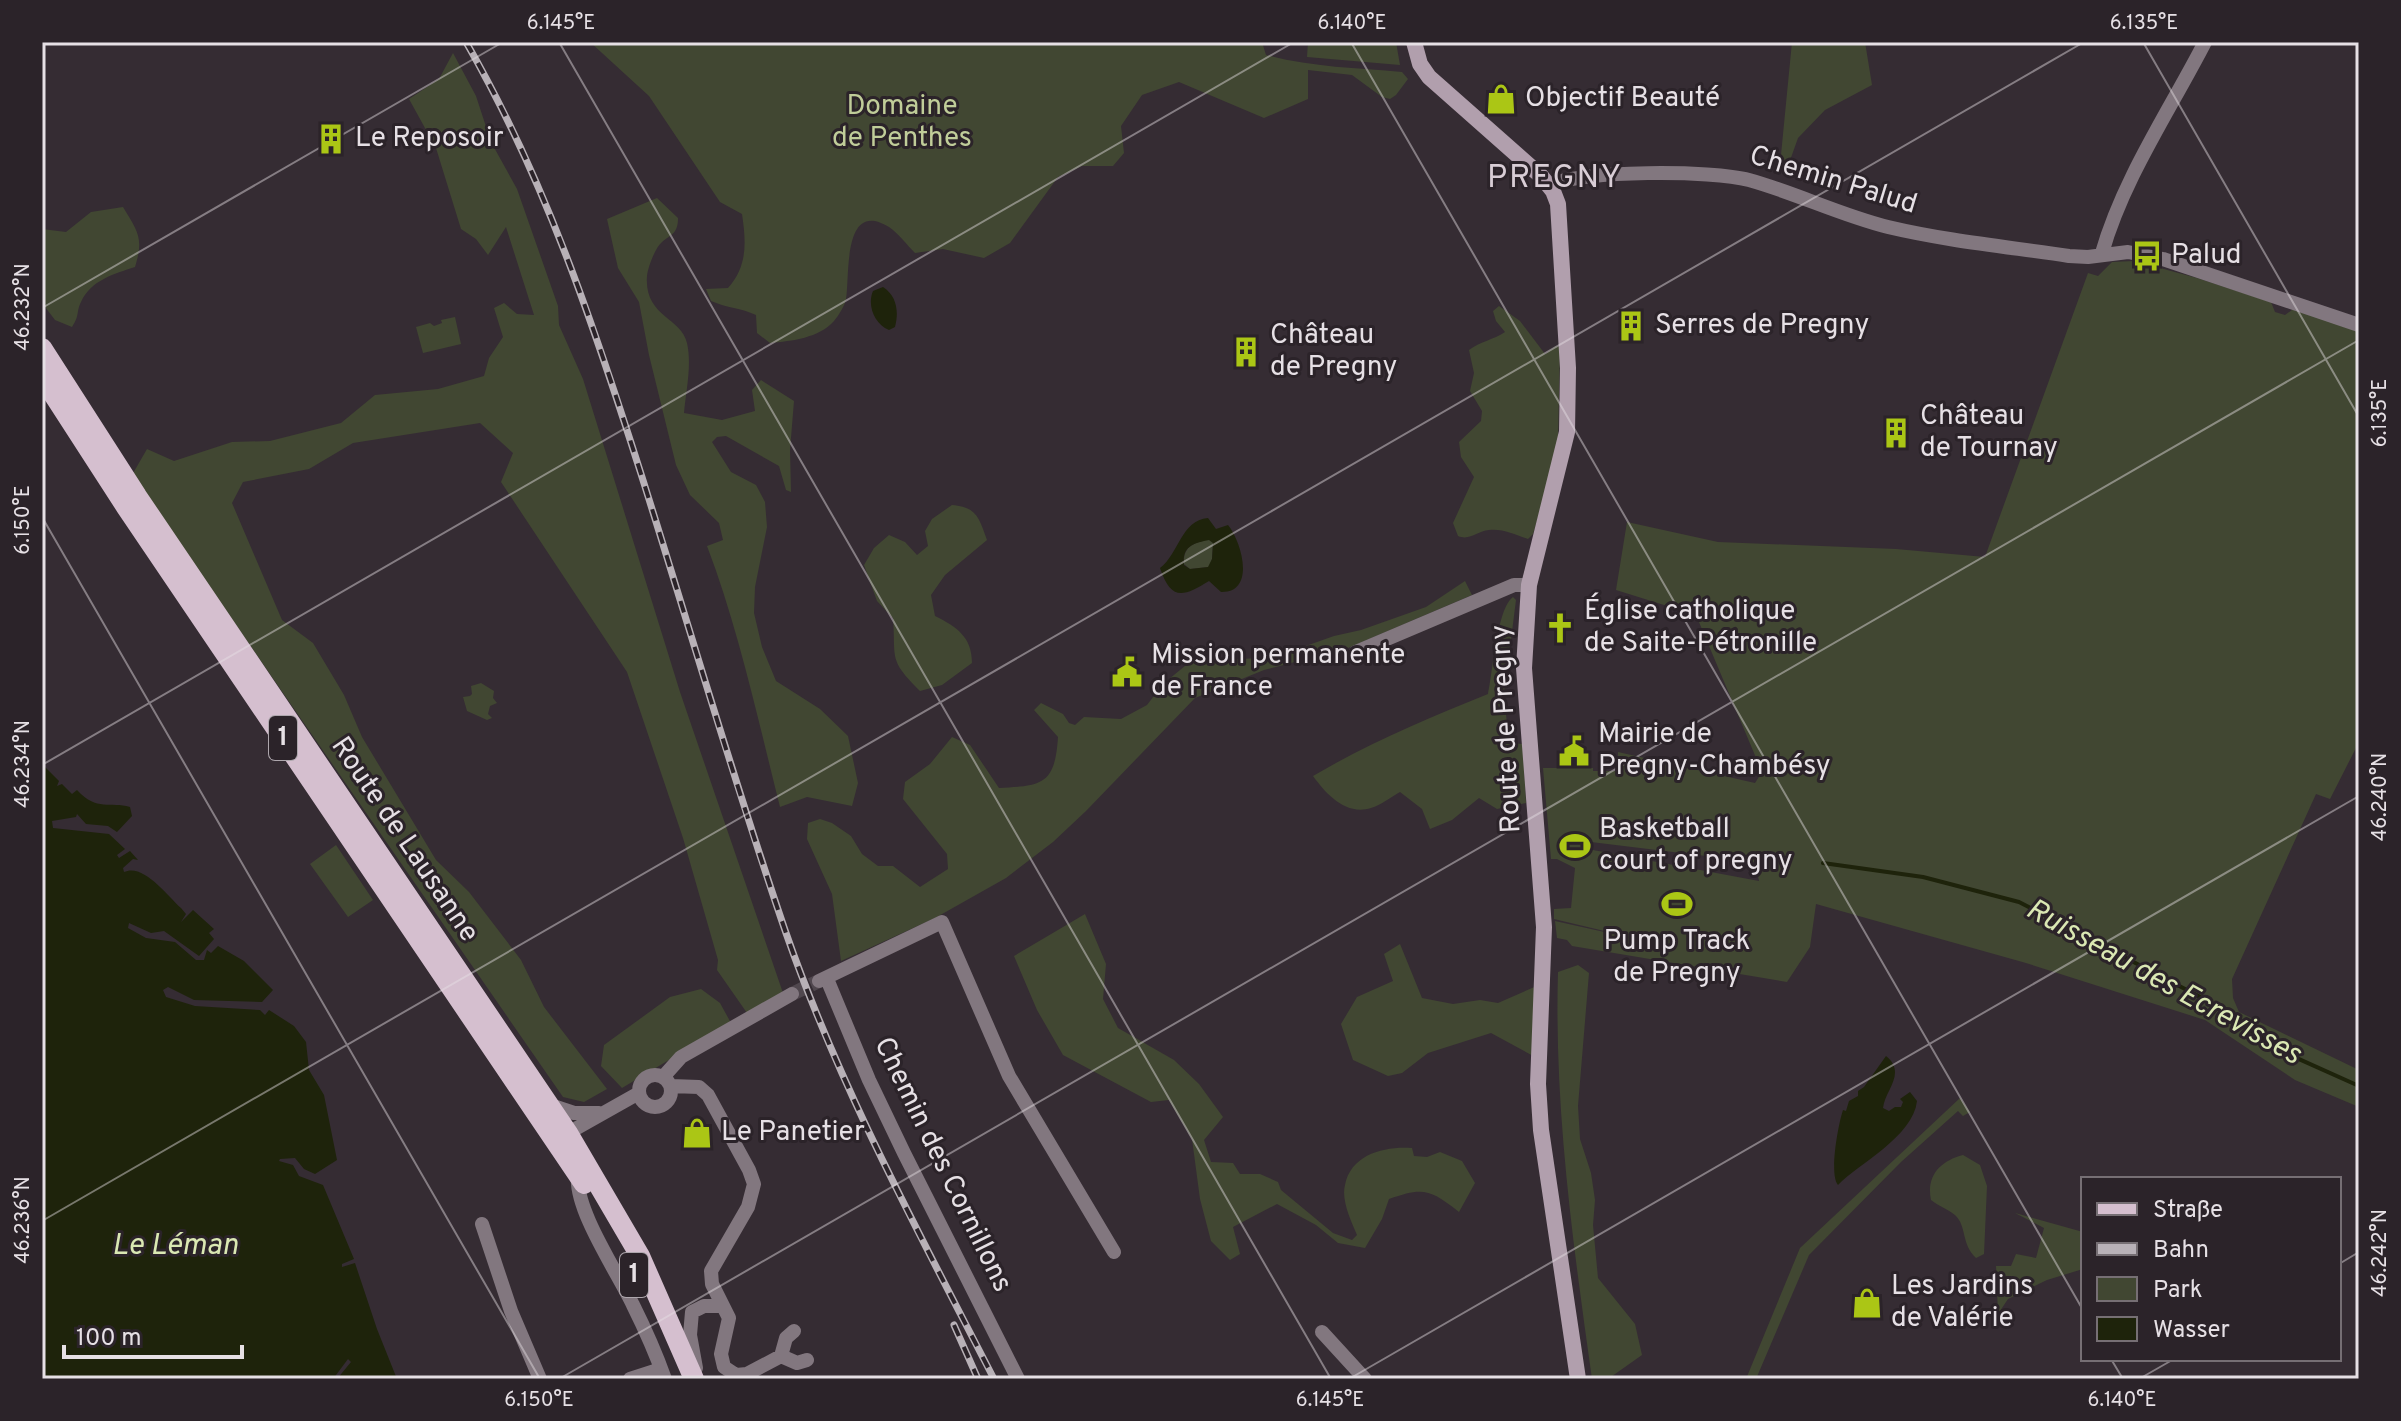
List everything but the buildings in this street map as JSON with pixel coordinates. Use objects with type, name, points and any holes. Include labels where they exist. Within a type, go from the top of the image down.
[{"type":"main road","name":"Route de Lausanne","points":[[42,348],[155,523],[550,1105],[578,1175],[627,1261],[680,1379]]},
{"type":"main road","name":"Route de Lausanne","points":[[42,377],[126,507],[562,1137],[640,1256],[696,1379]]},
{"type":"street","points":[[1414,42],[1420,64],[1429,77],[1549,185]]},
{"type":"street","points":[[2102,253],[2137,169],[2205,42]]},
{"type":"street","name":"Chemin Palud","points":[[1549,185],[1609,174],[1730,176],[1865,221],[1925,236],[2069,256],[2128,252],[2163,259],[2359,325]]},
{"type":"street","name":"Route de Pregny","points":[[1549,185],[1558,204],[1568,368],[1567,432],[1529,585],[1525,685],[1544,927],[1538,1084],[1541,1130],[1578,1379]]},
{"type":"street","points":[[1356,652],[1514,585],[1529,585]]},
{"type":"street","name":"Chemin des Cornillons","points":[[1018,1379],[886,1117],[823,980],[942,922],[1009,1076],[1114,1252]]},
{"type":"street","points":[[639,1093],[646,1104],[659,1107],[671,1097],[668,1081],[681,1057],[792,994]]},
{"type":"street","points":[[562,1137],[599,1113],[639,1093],[644,1079],[653,1074],[668,1081],[699,1087],[708,1095],[754,1184],[748,1207],[713,1264],[712,1284],[729,1318],[722,1363],[727,1370],[740,1376],[781,1356],[786,1338],[794,1331]]},
{"type":"street","points":[[550,1105],[574,1113],[599,1113]]},
{"type":"street","name":"Route de Lausanne","points":[[578,1175],[577,1187],[586,1214],[634,1306],[663,1374]]},
{"type":"street","points":[[482,1224],[511,1311],[540,1379]]},
{"type":"street","points":[[696,1379],[690,1335],[692,1312],[704,1306],[721,1306]]},
{"type":"street","points":[[1322,1332],[1365,1379]]},
{"type":"street","points":[[781,1356],[797,1363],[807,1360]]},
{"type":"street","points":[[630,1379],[663,1374]]},
{"type":"green space","name":"Domaine de Penthes","points":[[590,42],[1262,42],[1266,55],[1316,65],[1402,72],[1408,79],[1390,99],[1382,97],[1352,75],[1308,70],[1308,99],[1264,118],[1179,82],[1142,95],[1121,126],[1124,153],[1113,166],[1082,166],[1058,177],[1010,243],[984,258],[943,249],[915,253],[889,227],[874,221],[863,223],[851,244],[846,299],[836,319],[813,335],[770,343],[757,333],[756,315],[711,301],[706,289],[728,288],[735,280],[745,243],[742,214],[720,202],[649,96]]},
{"type":"green space","points":[[1308,42],[1396,42],[1400,65],[1307,57]]},
{"type":"green space","points":[[1792,42],[1865,42],[1872,85],[1825,110],[1798,138],[1788,166],[1780,165]]},
{"type":"green space","points":[[453,53],[476,96],[491,142],[517,189],[558,306],[559,325],[583,379],[680,692],[783,993],[747,1013],[717,970],[718,960],[683,838],[627,672],[501,482],[513,453],[480,423],[353,443],[309,469],[243,482],[232,503],[282,620],[313,643],[344,695],[362,737],[436,860],[469,892],[521,960],[544,1007],[607,1089],[584,1102],[563,1097],[132,475],[147,449],[174,461],[232,442],[270,441],[341,423],[375,395],[438,389],[484,376],[489,358],[503,337],[494,308],[504,303],[517,314],[534,315],[506,227],[488,255],[476,239],[461,229],[436,148],[409,99],[439,79]]},
{"type":"green space","points":[[657,198],[678,218],[678,223],[674,233],[654,253],[647,276],[648,290],[651,300],[678,327],[687,343],[689,369],[684,413],[722,420],[755,411],[752,390],[761,380],[794,401],[791,492],[786,490],[779,466],[726,436],[717,437],[712,442],[731,472],[756,485],[765,502],[767,527],[755,587],[754,613],[762,647],[776,681],[820,709],[848,736],[858,783],[852,806],[807,797],[780,807],[738,643],[707,546],[723,540],[719,523],[690,495],[676,465],[639,302],[618,268],[607,219]]},
{"type":"green space","points":[[123,207],[138,236],[135,267],[104,279],[91,288],[81,302],[72,327],[55,320],[42,303],[42,229],[66,232],[91,212]]},
{"type":"green space","points":[[2134,261],[2197,278],[2271,302],[2275,312],[2285,315],[2292,310],[2300,310],[2359,330],[2359,742],[2330,799],[2316,794],[2232,979],[2233,998],[2239,1012],[2359,1070],[2359,1107],[2295,1080],[2205,1020],[2026,963],[1816,904],[1810,947],[1787,982],[1572,946],[1567,940],[1557,938],[1555,921],[1663,945],[1554,919],[1554,909],[1571,908],[1575,868],[1551,859],[1543,768],[1618,771],[1618,752],[1755,783],[1762,772],[1696,615],[1616,590],[1627,522],[1718,542],[1896,549],[1985,557],[2088,273],[2098,276],[2112,262]],"holes":[[[1591,842],[1755,862],[1759,881],[1593,850]]]},
{"type":"green space","points":[[1499,306],[1520,321],[1545,354],[1556,346],[1560,347],[1558,439],[1533,534],[1528,539],[1494,530],[1462,537],[1458,536],[1453,523],[1474,477],[1461,457],[1459,442],[1481,421],[1482,411],[1470,391],[1474,373],[1469,350],[1505,332],[1493,311]]},
{"type":"green space","points":[[455,317],[461,344],[423,353],[416,327],[430,323],[434,326],[442,323],[441,320]]},
{"type":"green space","points":[[952,505],[967,508],[976,515],[987,540],[945,575],[931,595],[935,616],[962,634],[969,646],[972,663],[942,685],[920,691],[898,665],[894,651],[893,618],[877,601],[864,565],[874,548],[889,535],[905,542],[917,555],[928,546],[925,531],[932,519]]},
{"type":"green space","points":[[1209,539],[1213,543],[1209,567],[1190,569],[1184,564],[1185,553],[1194,544]]},
{"type":"green space","points":[[1465,581],[1472,595],[1348,648],[1264,670],[1195,698],[1086,811],[1053,842],[1006,878],[935,918],[841,961],[832,894],[807,839],[808,823],[820,819],[832,823],[851,836],[862,854],[878,866],[893,866],[920,887],[948,869],[947,854],[903,799],[905,782],[930,764],[952,737],[970,745],[999,788],[1036,783],[1050,773],[1054,765],[1058,737],[1034,710],[1041,703],[1063,714],[1069,723],[1075,725],[1084,717],[1121,719],[1147,705],[1163,684],[1191,661],[1262,658],[1300,648],[1426,607]]},
{"type":"green space","points":[[1513,597],[1516,600],[1504,695],[1509,743],[1523,744],[1526,803],[1497,809],[1479,798],[1452,820],[1430,829],[1422,809],[1400,792],[1362,810],[1345,806],[1330,796],[1313,776],[1399,732],[1488,694],[1499,627]]},
{"type":"green space","points":[[481,683],[494,691],[493,698],[497,703],[490,706],[488,714],[492,718],[487,720],[467,711],[463,697],[472,694],[471,686]]},
{"type":"green space","points":[[336,845],[373,900],[348,917],[310,864]]},
{"type":"green space","points":[[1085,914],[1106,964],[1103,999],[1118,1028],[1174,1060],[1199,1084],[1223,1117],[1204,1140],[1211,1162],[1233,1163],[1240,1174],[1260,1174],[1278,1182],[1281,1190],[1333,1233],[1352,1240],[1357,1235],[1347,1210],[1344,1191],[1348,1174],[1354,1166],[1371,1154],[1391,1149],[1412,1148],[1414,1156],[1427,1157],[1440,1152],[1462,1161],[1475,1183],[1459,1212],[1426,1192],[1389,1199],[1382,1219],[1365,1248],[1338,1243],[1316,1225],[1277,1204],[1233,1227],[1240,1254],[1230,1260],[1211,1241],[1200,1199],[1192,1139],[1169,1100],[1151,1102],[1063,1055],[1037,1010],[1014,956]]},
{"type":"green space","points":[[1400,944],[1422,998],[1453,1004],[1480,1000],[1498,1003],[1539,985],[1535,1057],[1491,1033],[1428,1053],[1402,1073],[1388,1076],[1353,1060],[1341,1024],[1357,997],[1393,981],[1384,954]]},
{"type":"green space","points":[[1578,965],[1589,973],[1578,1106],[1580,1139],[1591,1173],[1595,1200],[1593,1225],[1598,1278],[1635,1324],[1642,1355],[1608,1379],[1592,1379],[1562,1125],[1558,972]]},
{"type":"green space","points":[[701,989],[720,1003],[731,1023],[622,1088],[601,1066],[604,1045],[670,997]]},
{"type":"green space","points":[[1960,1098],[1970,1112],[1963,1116],[1958,1111],[1901,1162],[1809,1255],[1756,1379],[1746,1379],[1800,1248]]},
{"type":"green space","points":[[1963,1155],[1980,1165],[1987,1186],[1984,1254],[1976,1258],[1968,1247],[1959,1219],[1931,1200],[1931,1184],[1936,1171],[1948,1161]]},
{"type":"green space","points":[[2015,1213],[2081,1231],[2081,1270],[2047,1280],[2008,1299],[1998,1314],[1996,1266],[2011,1266],[2016,1254],[2036,1258],[2044,1228]]},
{"type":"water","points":[[883,287],[891,295],[897,310],[895,327],[889,330],[879,323],[871,308],[873,291]]},
{"type":"water","points":[[1208,518],[1216,529],[1228,525],[1238,543],[1242,576],[1232,590],[1221,592],[1209,581],[1179,593],[1173,591],[1164,579],[1160,568],[1186,531],[1199,520]],"holes":[[[1209,540],[1213,543],[1208,567],[1190,569],[1184,565],[1190,546]]]},
{"type":"water","name":"Le Léman","points":[[42,764],[59,781],[57,786],[62,784],[72,794],[77,790],[97,803],[130,807],[132,816],[117,832],[108,826],[86,824],[77,814],[76,817],[52,821],[53,828],[109,834],[125,849],[117,855],[119,858],[130,851],[138,860],[133,859],[123,868],[124,872],[139,872],[154,881],[186,914],[181,922],[193,910],[214,929],[209,933],[214,939],[199,956],[164,931],[151,933],[129,923],[128,928],[146,938],[175,942],[196,960],[204,960],[207,950],[211,953],[218,946],[244,961],[273,990],[262,1002],[194,1000],[168,987],[163,990],[166,997],[195,1006],[260,1010],[265,1015],[269,1010],[294,1026],[306,1042],[309,1070],[324,1095],[337,1160],[315,1174],[304,1169],[295,1158],[279,1161],[293,1165],[299,1176],[323,1185],[354,1259],[342,1264],[342,1267],[355,1263],[397,1379],[337,1379],[351,1362],[348,1359],[333,1379],[42,1379]]},
{"type":"water","points":[[1886,1056],[1892,1062],[1895,1075],[1883,1108],[1889,1111],[1901,1107],[1903,1102],[1900,1099],[1910,1092],[1917,1101],[1913,1114],[1896,1138],[1838,1185],[1834,1161],[1843,1110],[1846,1111],[1849,1101],[1858,1096],[1858,1091]]},
{"type":"waterway","name":"Ruisseau des Ecrevisses","points":[[1823,863],[1923,877],[2019,902],[2206,1000],[2281,1051],[2359,1086]]},
{"type":"tunnel","points":[[792,994],[819,981]]},
{"type":"railway","points":[[466,42],[544,200],[586,309],[642,477],[748,819],[807,991],[882,1159],[994,1379]]},
{"type":"railway","points":[[954,1325],[978,1379]]},
{"type":"place","name":"Objectif Beauté","points":[[1501,99]]},
{"type":"place","name":"Le Reposoir","points":[[331,139]]},
{"type":"place","name":"Palud","points":[[2147,256]]},
{"type":"place","name":"Serres de Pregny","points":[[1631,326]]},
{"type":"place","name":"Château de Pregny","points":[[1246,352]]},
{"type":"place","name":"Château de Tournay","points":[[1896,433]]},
{"type":"place","name":"Église catholique de Saite-Pétronille","points":[[1560,628]]},
{"type":"place","name":"Mission permanente de France","points":[[1127,672]]},
{"type":"place","name":"Mairie de Pregny-Chambésy","points":[[1574,751]]},
{"type":"place","name":"Basketball court of pregny","points":[[1575,846]]},
{"type":"place","name":"Pump Track de Pregny","points":[[1677,904]]},
{"type":"place","name":"Le Panetier","points":[[697,1133]]},
{"type":"place","name":"Les Jardins de Valérie","points":[[1867,1303]]},
{"type":"district","name":"PREGNY","points":[[1555,179]]}]
